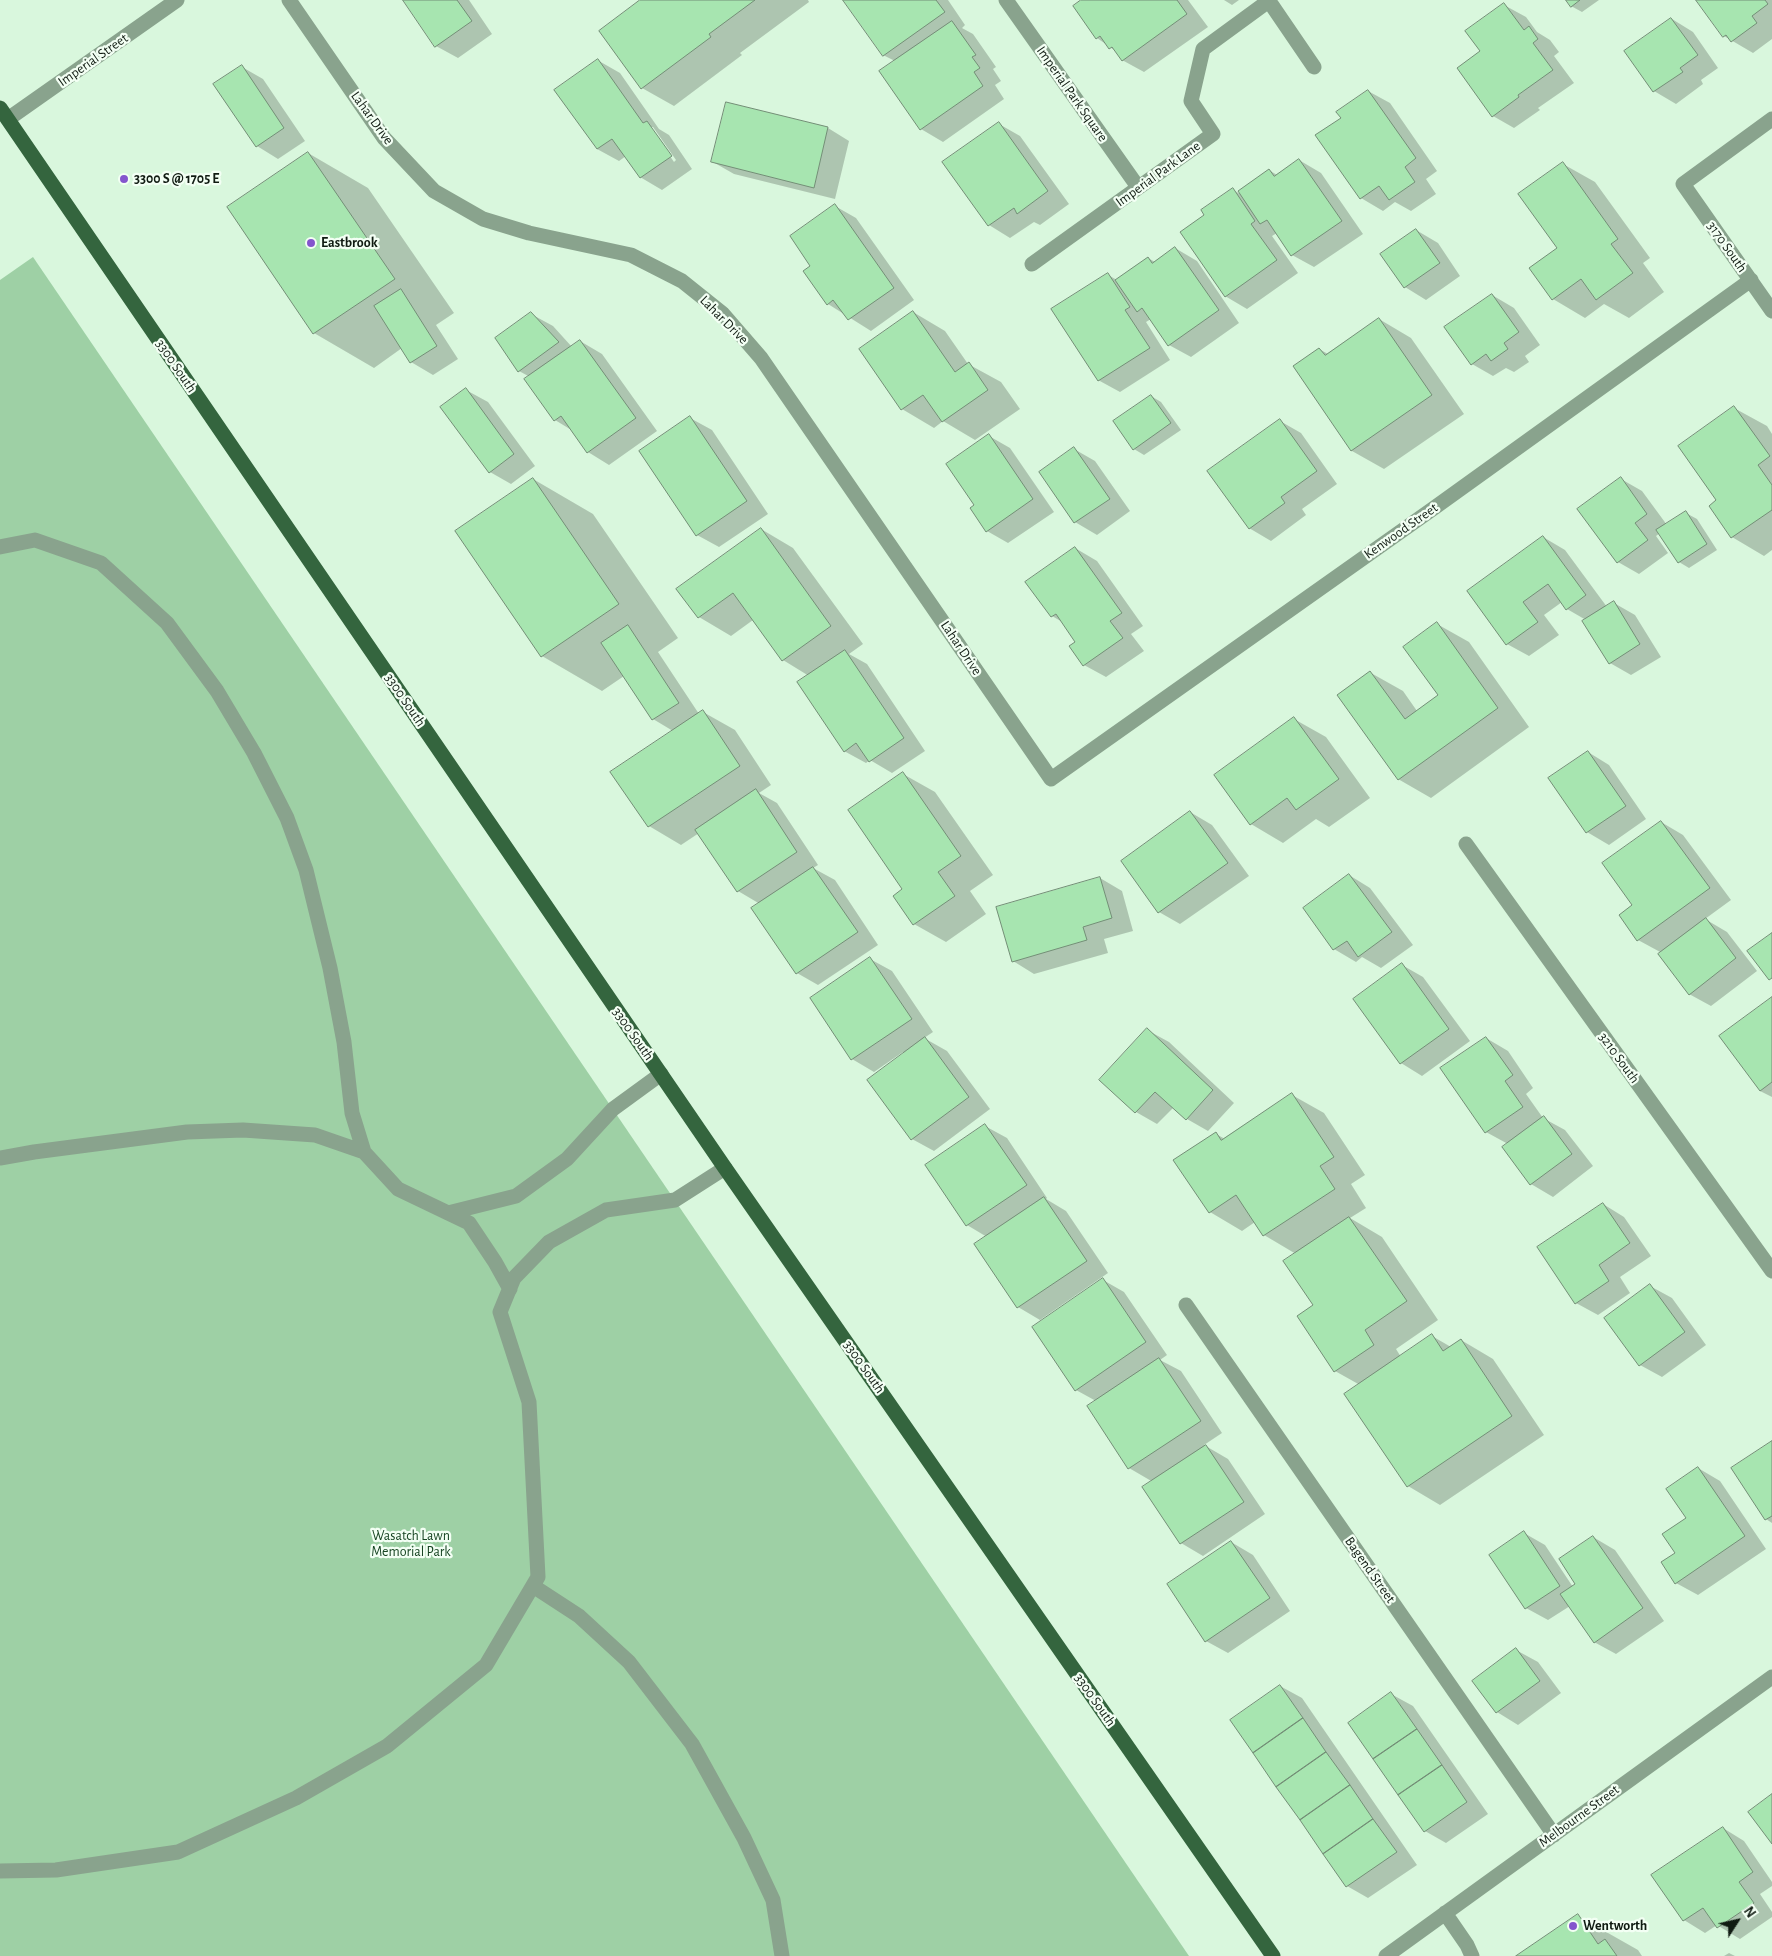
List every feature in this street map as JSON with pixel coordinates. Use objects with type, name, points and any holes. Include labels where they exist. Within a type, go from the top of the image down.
[{"type":"main road","name":"3300 South","points":[[4,114],[725,1168],[1273,1956]]},
{"type":"street","name":"Imperial Street","points":[[4,114],[177,0]]},
{"type":"street","name":"Lahar Drive","points":[[289,0],[384,138],[434,191],[483,219],[529,233],[631,255],[682,281],[722,313],[761,358],[1051,779]]},
{"type":"street","name":"Imperial Park Square","points":[[1006,0],[1138,187]]},
{"type":"street","name":"Imperial Park Lane","points":[[1032,264],[1213,134],[1190,101],[1204,49],[1269,1]]},
{"type":"street","points":[[1269,1],[1314,67]]},
{"type":"street","name":"3170 South","points":[[1772,119],[1683,184],[1772,311]]},
{"type":"street","name":"Kenwood Street","points":[[1051,779],[1750,280]]},
{"type":"street","points":[[0,547],[35,540],[101,563],[167,622],[217,691],[250,745],[287,818],[306,870],[330,968],[342,1033],[352,1112],[364,1152],[398,1189],[469,1222],[510,1289]]},
{"type":"street","name":"3210 South","points":[[1466,844],[1772,1271]]},
{"type":"street","points":[[448,1213],[516,1196],[567,1159],[613,1109],[661,1074]]},
{"type":"street","points":[[0,1158],[187,1132],[243,1130],[315,1135],[364,1152]]},
{"type":"street","points":[[0,1871],[56,1870],[178,1852],[296,1798],[387,1746],[486,1665],[538,1577],[529,1402],[500,1312],[514,1278],[549,1242],[606,1210],[675,1200],[725,1168]]},
{"type":"street","name":"Bagend Street","points":[[1186,1305],[1554,1835]]},
{"type":"street","points":[[533,1586],[579,1616],[629,1662],[692,1744],[744,1838],[772,1900],[782,1956]]},
{"type":"street","name":"Melbourne Street","points":[[1386,1956],[1772,1677]]},
{"type":"street","points":[[1445,1913],[1467,1945],[1472,1956]]},
{"type":"green space","name":"Wasatch Lawn Memorial Park","points":[[33,257],[1189,1956],[0,1956],[0,280]]},
{"type":"building","points":[[403,0],[457,0],[472,21],[435,47]]},
{"type":"building","points":[[640,0],[755,0],[709,34],[711,37],[641,89],[599,31]]},
{"type":"building","points":[[843,0],[936,0],[945,12],[883,56]]},
{"type":"building","points":[[1081,0],[1177,0],[1187,14],[1122,61],[1112,47],[1109,49],[1100,36],[1096,39],[1073,6]]},
{"type":"building","points":[[1566,0],[1580,0],[1571,7]]},
{"type":"building","points":[[1696,0],[1765,0],[1768,4],[1752,16],[1757,23],[1731,42],[1726,35],[1723,37]]},
{"type":"building","points":[[1504,3],[1524,30],[1529,26],[1538,39],[1533,43],[1553,70],[1518,95],[1519,97],[1492,117],[1457,68],[1480,51],[1465,31]]},
{"type":"building","points":[[1671,18],[1698,55],[1680,68],[1683,72],[1653,92],[1624,51]]},
{"type":"building","points":[[952,21],[976,55],[972,57],[980,68],[974,72],[983,86],[920,130],[879,71]]},
{"type":"building","points":[[598,59],[643,123],[647,121],[672,156],[640,178],[612,139],[597,149],[554,90]]},
{"type":"building","points":[[242,65],[284,128],[256,147],[213,84]]},
{"type":"building","points":[[1368,90],[1416,158],[1405,167],[1415,182],[1389,200],[1379,186],[1360,199],[1315,135],[1341,118],[1336,112]]},
{"type":"building","points":[[726,102],[828,127],[814,188],[711,162]]},
{"type":"building","points":[[999,122],[1048,191],[1017,214],[1014,208],[988,226],[942,162]]},
{"type":"building","name":"Eastbrook","points":[[308,152],[395,279],[313,334],[227,207]]},
{"type":"building","points":[[1299,159],[1342,221],[1291,256],[1267,220],[1260,224],[1238,191],[1269,169],[1274,176]]},
{"type":"building","points":[[1563,162],[1618,239],[1611,244],[1633,273],[1596,300],[1581,279],[1552,300],[1529,268],[1557,248],[1518,194]]},
{"type":"building","points":[[1233,188],[1255,221],[1251,224],[1277,260],[1225,297],[1180,232],[1204,215],[1201,210]]},
{"type":"building","points":[[835,204],[894,288],[848,320],[833,300],[827,305],[803,271],[810,266],[790,236]]},
{"type":"building","points":[[1416,229],[1440,263],[1404,288],[1380,254]]},
{"type":"building","points":[[1175,247],[1219,310],[1168,346],[1142,308],[1137,312],[1115,280],[1148,257],[1152,263]]},
{"type":"building","points":[[1108,273],[1130,307],[1125,310],[1150,348],[1098,381],[1051,309]]},
{"type":"building","points":[[401,289],[437,346],[410,363],[374,306]]},
{"type":"building","points":[[1492,294],[1519,332],[1504,343],[1508,349],[1491,361],[1486,354],[1471,365],[1444,327]]},
{"type":"building","points":[[913,311],[955,372],[969,362],[988,390],[942,422],[923,395],[901,410],[859,349]]},
{"type":"building","points":[[531,312],[559,342],[518,372],[495,338]]},
{"type":"building","points":[[1379,318],[1432,395],[1351,451],[1293,366],[1319,348],[1325,355]]},
{"type":"building","points":[[580,340],[636,418],[587,453],[561,416],[554,421],[524,379]]},
{"type":"building","points":[[466,388],[514,454],[489,473],[440,407]]},
{"type":"building","points":[[1151,395],[1171,423],[1133,450],[1113,421]]},
{"type":"building","points":[[1734,406],[1770,456],[1758,465],[1772,485],[1772,510],[1731,538],[1709,506],[1716,500],[1678,446]]},
{"type":"building","points":[[690,416],[747,501],[696,536],[639,451]]},
{"type":"building","points":[[1280,419],[1317,471],[1281,497],[1285,503],[1249,529],[1207,471]]},
{"type":"building","points":[[989,434],[1033,499],[986,532],[970,508],[974,505],[946,464]]},
{"type":"building","points":[[1074,447],[1110,499],[1074,523],[1039,472]]},
{"type":"building","points":[[1621,477],[1647,514],[1635,523],[1648,540],[1617,563],[1577,509]]},
{"type":"building","points":[[533,478],[619,604],[541,657],[455,531]]},
{"type":"building","points":[[1686,511],[1707,544],[1678,563],[1656,530]]},
{"type":"building","points":[[761,528],[831,626],[782,661],[733,593],[698,618],[676,589]]},
{"type":"building","points":[[1543,536],[1586,595],[1566,610],[1548,584],[1523,602],[1538,622],[1506,645],[1467,591]]},
{"type":"building","points":[[1075,547],[1122,613],[1110,621],[1123,638],[1083,666],[1069,646],[1075,642],[1056,614],[1051,617],[1025,582]]},
{"type":"building","points":[[1614,601],[1640,644],[1609,664],[1582,621]]},
{"type":"building","points":[[1437,622],[1498,708],[1398,780],[1337,695],[1370,671],[1405,719],[1438,695],[1403,647]]},
{"type":"building","points":[[628,625],[679,703],[652,720],[601,643]]},
{"type":"building","points":[[845,650],[904,738],[869,762],[856,743],[844,752],[797,682]]},
{"type":"building","points":[[703,710],[740,766],[648,827],[610,772]]},
{"type":"building","points":[[1294,717],[1339,779],[1296,810],[1287,798],[1250,825],[1214,775]]},
{"type":"building","points":[[1588,751],[1626,806],[1586,833],[1548,778]]},
{"type":"building","points":[[903,772],[961,856],[938,872],[955,896],[913,925],[893,896],[902,889],[848,810]]},
{"type":"building","points":[[756,789],[797,852],[737,892],[695,830]]},
{"type":"building","points":[[1190,811],[1228,863],[1158,913],[1121,861]]},
{"type":"building","points":[[1661,821],[1710,888],[1637,941],[1619,915],[1632,905],[1602,863]]},
{"type":"building","points":[[813,867],[858,932],[796,974],[751,908]]},
{"type":"building","points":[[1349,874],[1392,932],[1358,957],[1347,941],[1333,950],[1303,908]]},
{"type":"building","points":[[1100,877],[1112,918],[1083,927],[1087,940],[1012,962],[996,907]]},
{"type":"building","points":[[1706,918],[1736,958],[1689,995],[1658,954]]},
{"type":"building","points":[[1772,933],[1772,978],[1769,980],[1747,951]]},
{"type":"building","points":[[870,957],[912,1019],[851,1060],[810,998]]},
{"type":"building","points":[[1402,963],[1449,1029],[1400,1064],[1353,999]]},
{"type":"building","points":[[1772,997],[1772,1082],[1760,1091],[1719,1036]]},
{"type":"building","points":[[1147,1028],[1213,1090],[1186,1120],[1155,1092],[1135,1113],[1099,1080]]},
{"type":"building","points":[[925,1037],[969,1097],[911,1140],[867,1080]]},
{"type":"building","points":[[1486,1037],[1513,1075],[1505,1081],[1523,1107],[1485,1133],[1440,1068]]},
{"type":"building","points":[[1292,1093],[1334,1157],[1320,1166],[1335,1189],[1263,1236],[1236,1195],[1209,1213],[1173,1160],[1216,1132],[1221,1140]]},
{"type":"building","points":[[1544,1116],[1572,1154],[1530,1185],[1502,1147]]},
{"type":"building","points":[[985,1124],[1027,1185],[966,1226],[925,1165]]},
{"type":"building","points":[[1044,1197],[1087,1261],[1017,1308],[974,1244]]},
{"type":"building","points":[[1603,1203],[1630,1243],[1599,1265],[1609,1281],[1575,1304],[1537,1247]]},
{"type":"building","points":[[1349,1217],[1407,1301],[1365,1330],[1374,1345],[1334,1372],[1297,1316],[1313,1305],[1283,1261]]},
{"type":"building","points":[[1103,1278],[1146,1342],[1075,1391],[1032,1327]]},
{"type":"building","points":[[1650,1284],[1685,1332],[1639,1366],[1604,1318]]},
{"type":"building","points":[[1432,1334],[1443,1351],[1461,1339],[1512,1416],[1407,1487],[1344,1394]]},
{"type":"building","points":[[1159,1358],[1201,1421],[1128,1469],[1087,1406]]},
{"type":"building","points":[[1772,1441],[1772,1516],[1765,1520],[1731,1468]]},
{"type":"building","points":[[1206,1445],[1244,1502],[1180,1544],[1142,1487]]},
{"type":"building","points":[[1698,1467],[1745,1536],[1675,1584],[1661,1562],[1675,1553],[1662,1534],[1686,1518],[1666,1489]]},
{"type":"building","points":[[1524,1531],[1560,1586],[1525,1609],[1489,1555]]},
{"type":"building","points":[[1593,1536],[1643,1608],[1594,1643],[1560,1594],[1575,1584],[1559,1559]]},
{"type":"building","points":[[1231,1541],[1270,1598],[1205,1642],[1167,1584]]},
{"type":"building","points":[[1516,1648],[1540,1681],[1496,1713],[1472,1681]]},
{"type":"building","points":[[1280,1685],[1303,1718],[1253,1753],[1230,1720]]},
{"type":"building","points":[[1391,1692],[1417,1729],[1373,1759],[1348,1723]]},
{"type":"building","points":[[1303,1718],[1326,1752],[1276,1787],[1253,1753]]},
{"type":"building","points":[[1417,1729],[1442,1765],[1398,1795],[1373,1759]]},
{"type":"building","points":[[1326,1752],[1350,1785],[1300,1820],[1276,1787]]},
{"type":"building","points":[[1442,1765],[1467,1802],[1424,1832],[1398,1795]]},
{"type":"building","points":[[1350,1785],[1373,1819],[1323,1854],[1300,1820]]},
{"type":"building","points":[[1772,1794],[1772,1844],[1748,1812]]},
{"type":"building","points":[[1373,1819],[1397,1852],[1346,1887],[1323,1854]]},
{"type":"building","points":[[1723,1827],[1753,1872],[1739,1882],[1754,1903],[1717,1928],[1703,1908],[1683,1921],[1651,1875]]},
{"type":"building","name":"Wentworth","points":[[1578,1914],[1598,1944],[1605,1939],[1617,1956],[1516,1956]]},
{"type":"place","name":"3300 S @ 1705 E","points":[[124,179]]},
{"type":"place","name":"Eastbrook","points":[[311,243]]},
{"type":"place","name":"Wentworth","points":[[1573,1926]]}]
